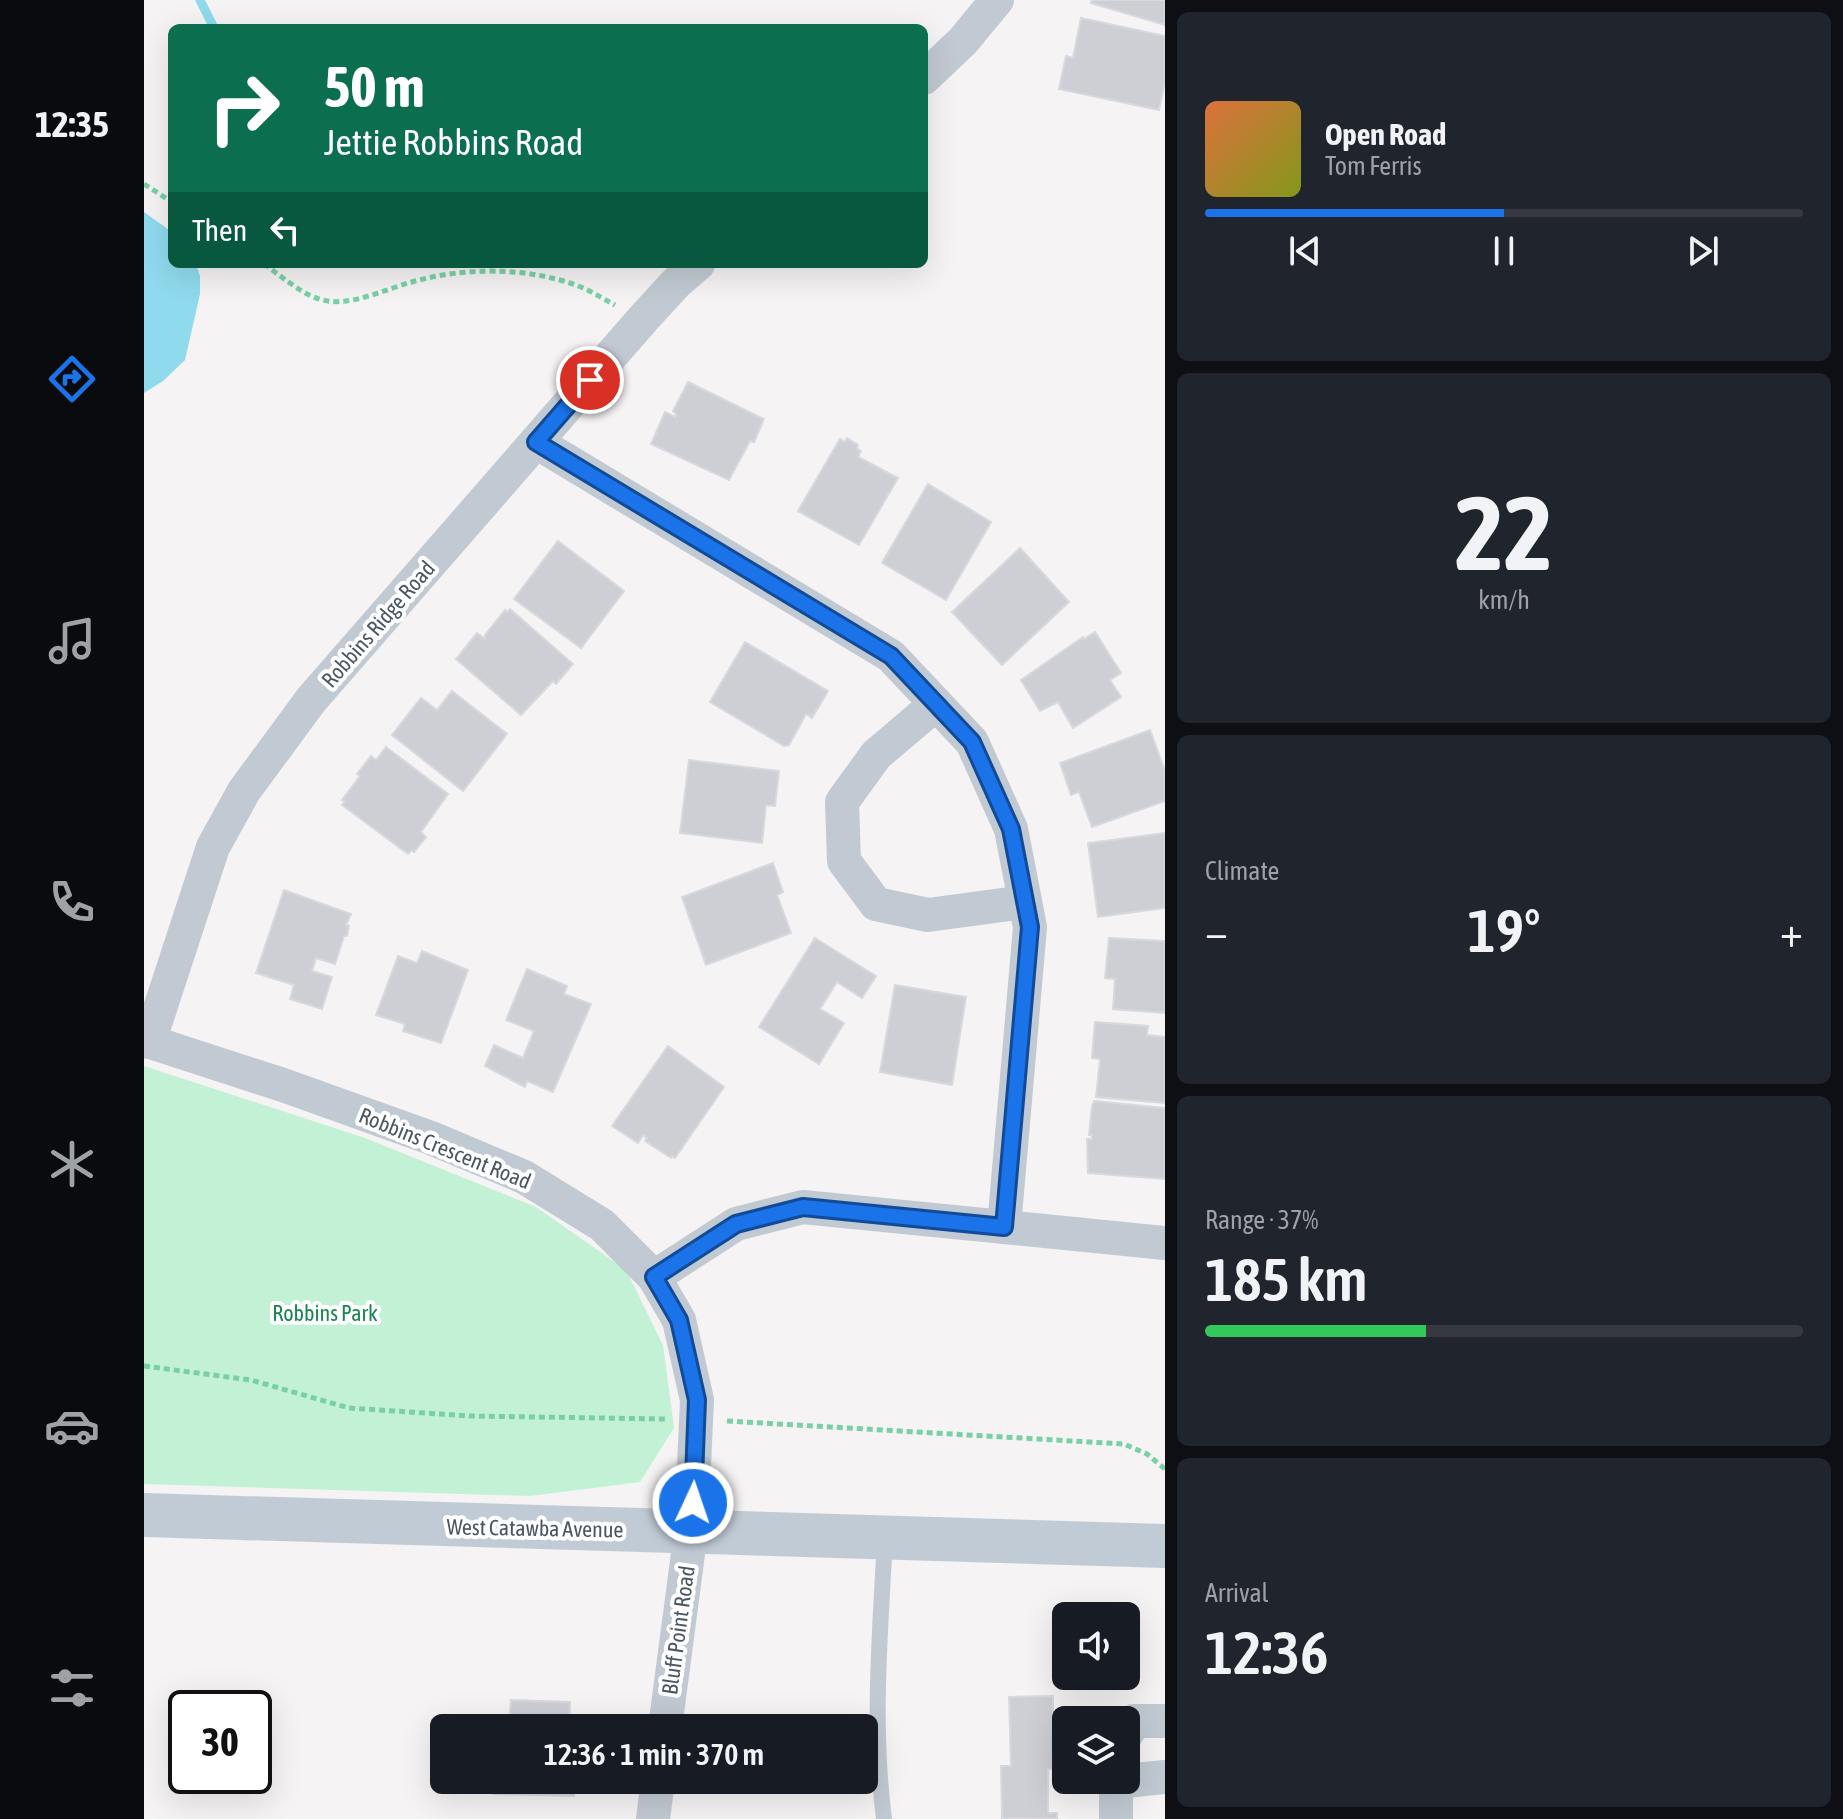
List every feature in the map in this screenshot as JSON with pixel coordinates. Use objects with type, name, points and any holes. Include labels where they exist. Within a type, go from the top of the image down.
[{"type":"main road","name":"West Catawba Avenue","points":[[144,1515],[1165,1546]]},
{"type":"street","points":[[928,74],[963,41],[997,0]]},
{"type":"street","name":"Robbins Ridge Road","points":[[147,1041],[213,847],[244,791],[311,700],[643,319],[693,268]]},
{"type":"street","points":[[536,442],[891,656],[972,742],[1011,829],[1030,927],[1004,1227]]},
{"type":"street","points":[[936,704],[876,755],[842,802],[844,861],[876,904],[928,915],[1025,902]]},
{"type":"street","name":"Robbins Crescent Road","points":[[147,1041],[401,1127],[524,1177],[602,1225],[654,1277],[679,1320],[697,1400],[691,1531]]},
{"type":"street","points":[[654,1277],[736,1224],[803,1207],[1165,1243]]},
{"type":"street","name":"Bluff Point Road","points":[[667,1714],[691,1531]]},
{"type":"street","points":[[1140,1721],[1165,1721]]},
{"type":"street","points":[[1140,1779],[1165,1777]]},
{"type":"street","points":[[653,1819],[656,1794]]},
{"type":"street","points":[[1116,1794],[1116,1819]]},
{"type":"lane","points":[[884,1819],[879,1778],[878,1667],[885,1537]]},
{"type":"path","points":[[144,184],[168,199]]},
{"type":"path","points":[[270,268],[307,293],[325,301],[343,302],[422,279],[482,271],[524,272],[577,285],[643,319]]},
{"type":"path","points":[[144,1366],[251,1380],[349,1408],[470,1416],[697,1419],[1108,1443],[1136,1447],[1165,1469]]},
{"type":"green space","name":"Robbins Park","points":[[144,1066],[365,1138],[536,1207],[626,1270],[663,1345],[674,1428],[640,1482],[530,1496],[144,1484]]},
{"type":"water","points":[[144,212],[168,229],[168,268],[197,268],[200,294],[185,360],[163,381],[144,393]]},
{"type":"building","points":[[1092,0],[1165,0],[1165,25],[1091,3]]},
{"type":"building","points":[[1081,18],[1165,36],[1165,82],[1159,110],[1059,89],[1066,56],[1073,58]]},
{"type":"building","points":[[688,382],[764,419],[754,442],[750,441],[729,480],[651,444],[665,412],[675,417],[673,411]]},
{"type":"building","points":[[847,438],[858,445],[857,449],[861,451],[858,457],[898,478],[859,545],[798,511],[840,439],[845,442]]},
{"type":"building","points":[[928,484],[991,522],[946,600],[882,563]]},
{"type":"building","points":[[558,541],[624,591],[581,648],[514,599]]},
{"type":"building","points":[[1020,548],[1069,602],[1002,665],[952,612]]},
{"type":"building","points":[[510,609],[573,664],[521,715],[456,659],[477,633],[485,639],[505,610]]},
{"type":"building","points":[[1095,632],[1121,673],[1110,680],[1121,697],[1073,728],[1058,702],[1040,711],[1021,680]]},
{"type":"building","points":[[745,642],[828,691],[812,718],[806,714],[789,745],[784,746],[710,702]]},
{"type":"building","points":[[452,691],[507,734],[463,791],[392,735],[421,698],[437,710]]},
{"type":"building","points":[[1150,730],[1165,771],[1165,801],[1092,827],[1079,792],[1071,795],[1060,763]]},
{"type":"building","points":[[386,747],[448,794],[421,832],[426,837],[414,852],[412,850],[408,854],[342,805],[345,802],[342,800],[360,776],[357,774],[371,756],[376,760]]},
{"type":"building","points":[[689,760],[779,771],[775,806],[766,805],[762,843],[680,833]]},
{"type":"building","points":[[1165,833],[1165,908],[1098,917],[1088,843]]},
{"type":"building","points":[[773,863],[783,892],[777,895],[791,933],[706,965],[682,897]]},
{"type":"building","points":[[284,890],[351,914],[346,925],[349,926],[347,936],[344,936],[335,964],[316,958],[312,971],[332,977],[322,1009],[290,999],[294,985],[256,973]]},
{"type":"building","points":[[815,938],[876,976],[862,998],[837,982],[820,1009],[844,1023],[819,1064],[759,1027]]},
{"type":"building","points":[[1109,938],[1165,941],[1165,1013],[1113,1009],[1115,979],[1105,978]]},
{"type":"building","points":[[422,951],[468,970],[441,1043],[403,1031],[405,1024],[376,1015],[398,956],[417,963]]},
{"type":"building","points":[[527,969],[567,986],[564,994],[591,1004],[553,1092],[527,1081],[525,1087],[485,1066],[494,1045],[523,1058],[534,1031],[506,1020]]},
{"type":"building","points":[[895,985],[966,997],[952,1085],[880,1072]]},
{"type":"building","points":[[1095,1022],[1148,1026],[1147,1035],[1165,1037],[1165,1103],[1096,1097],[1100,1059],[1092,1058]]},
{"type":"building","points":[[668,1046],[724,1087],[675,1158],[645,1141],[647,1138],[643,1135],[638,1143],[612,1126]]},
{"type":"building","points":[[1094,1101],[1165,1108],[1165,1179],[1088,1173],[1087,1139],[1092,1139],[1089,1135]]},
{"type":"building","points":[[1053,1696],[1048,1813],[1057,1813],[1057,1819],[1002,1818],[1001,1766],[1011,1766],[1009,1697]]},
{"type":"building","points":[[511,1700],[570,1702],[570,1714],[510,1714]]},
{"type":"building","points":[[494,1794],[574,1794],[574,1796]]},
{"type":"waterway","points":[[200,0],[212,24]]},
{"type":"route","points":[[590,380],[536,442],[891,656],[972,742],[1011,829],[1030,927],[1004,1227],[803,1207],[736,1224],[654,1277],[679,1320],[697,1400],[693,1503]]}]
